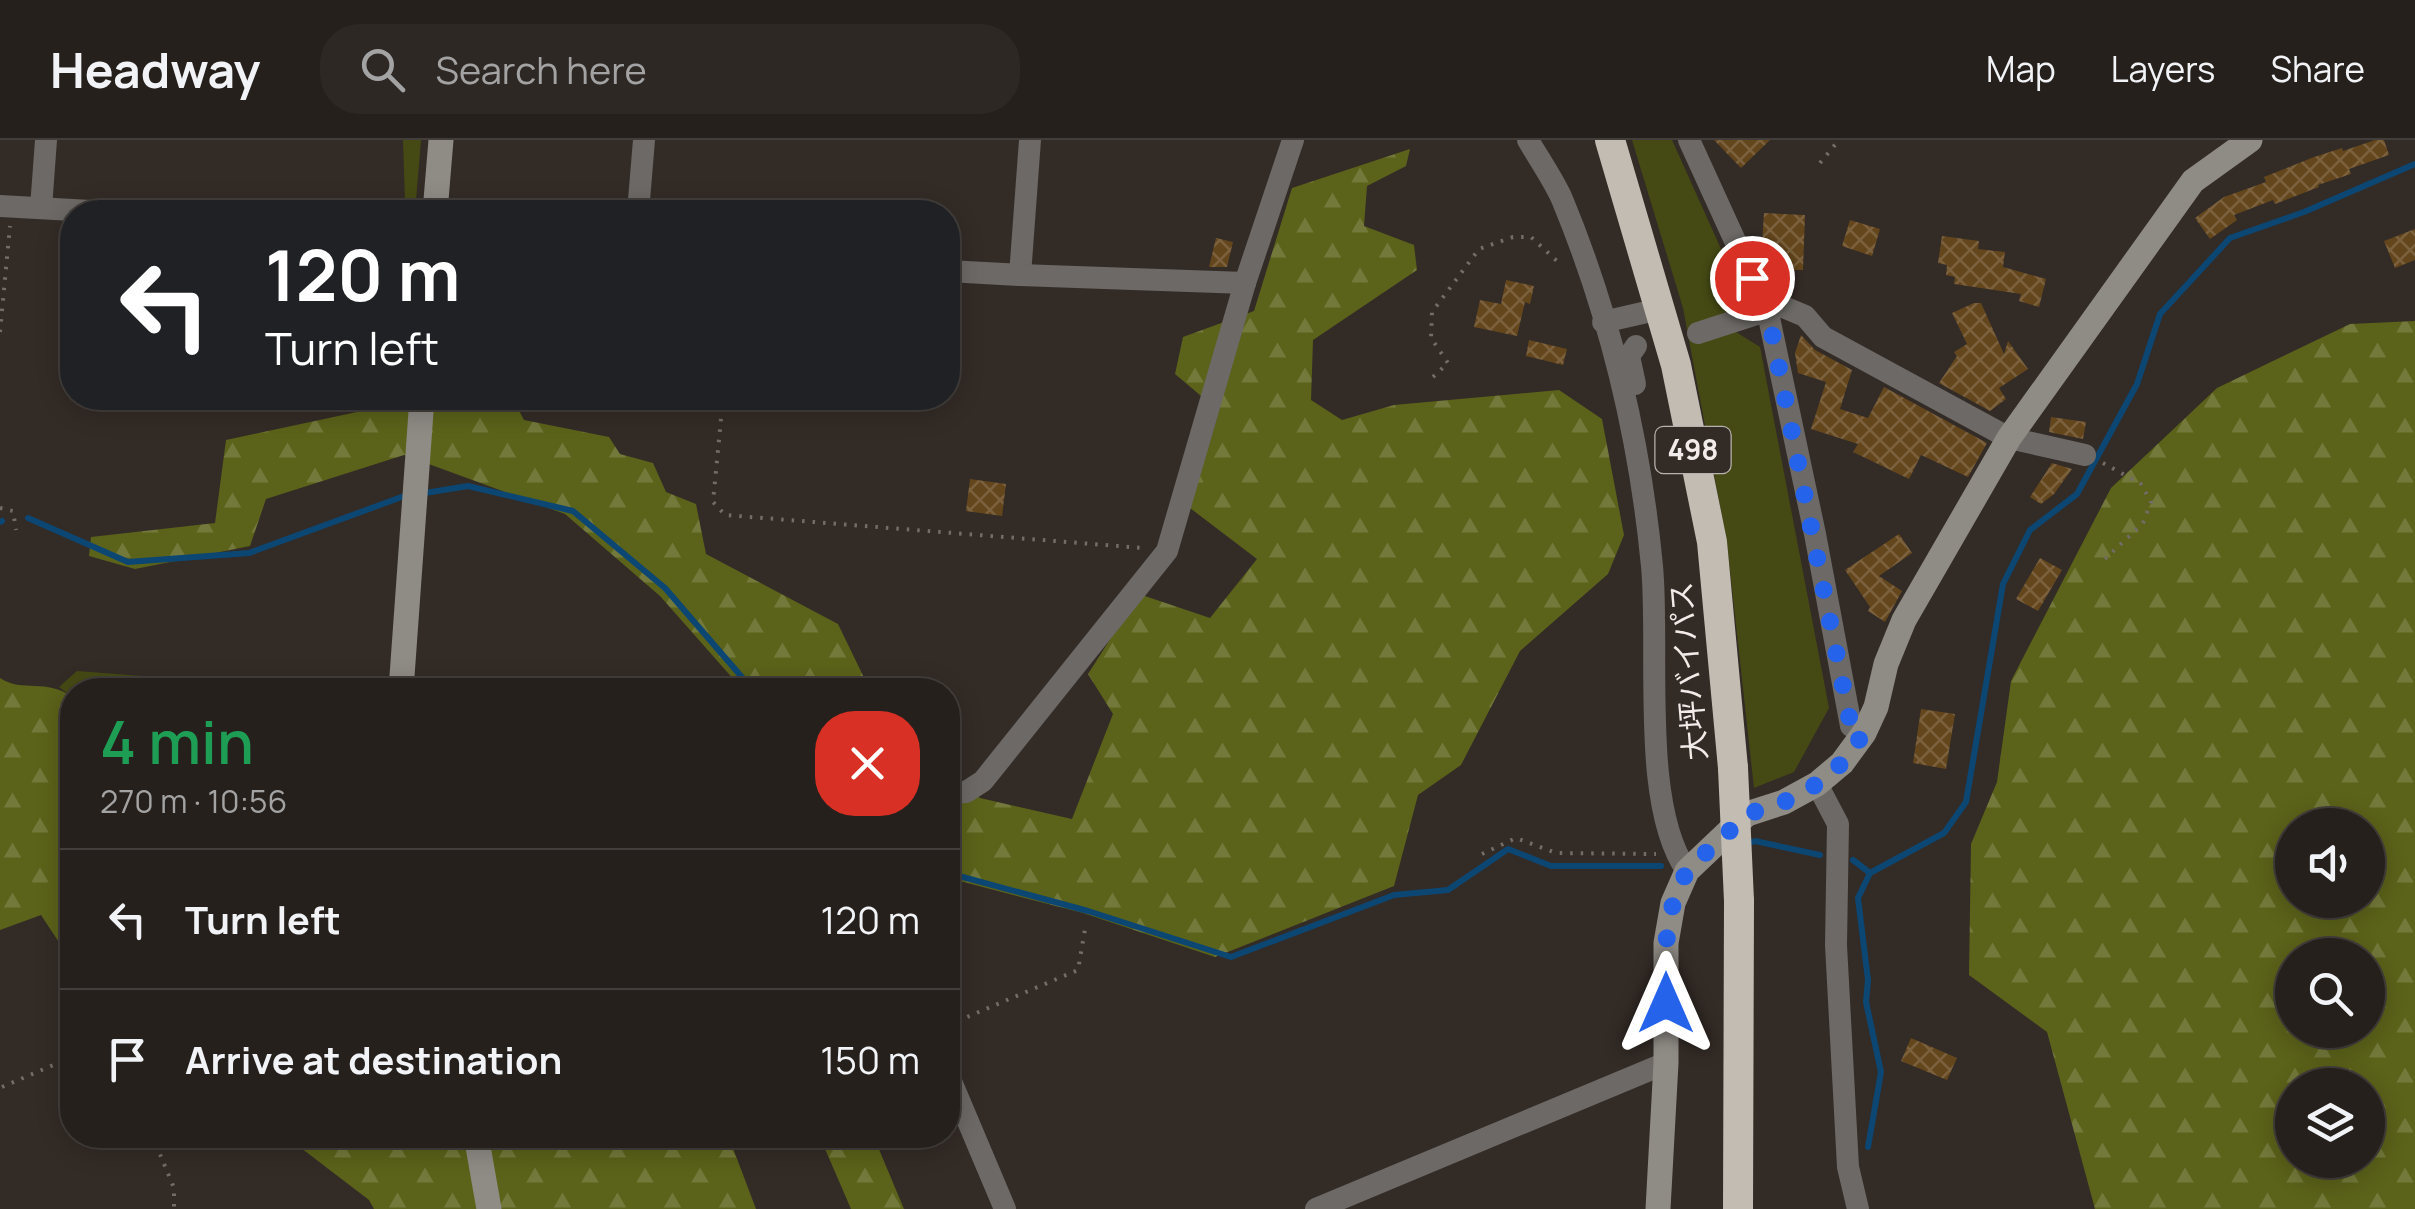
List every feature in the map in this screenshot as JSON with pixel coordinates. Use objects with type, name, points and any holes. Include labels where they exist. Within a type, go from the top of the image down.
[{"type":"highway","name":"大坪バイパス","points":[[1610,140],[1676,364],[1712,542],[1734,768],[1739,902],[1738,1209]]},
{"type":"street","points":[[41,208],[46,140]]},
{"type":"street","points":[[436,200],[441,140]]},
{"type":"street","points":[[639,200],[644,140]]},
{"type":"street","points":[[1020,276],[1030,140]]},
{"type":"street","points":[[960,792],[983,781],[1167,552],[1245,284],[1294,140]]},
{"type":"street","points":[[1528,140],[1560,196],[1603,322],[1635,436],[1652,568],[1660,798],[1681,862],[1666,943],[1666,1063],[1658,1209]]},
{"type":"street","points":[[1689,140],[1768,313],[1851,726],[1864,733]]},
{"type":"street","points":[[1681,862],[1748,814],[1784,802],[1817,784],[1842,763],[1864,733],[1876,707],[1886,664],[1904,620],[2009,438],[2185,192],[2250,140]]},
{"type":"street","points":[[6,207],[60,209]]},
{"type":"street","points":[[960,271],[1245,284]]},
{"type":"street","points":[[1698,333],[1781,306],[1805,316],[1823,337],[2009,438],[2085,455]]},
{"type":"street","points":[[1603,322],[1660,309]]},
{"type":"street","points":[[1635,436],[1644,425],[1629,356],[1636,346]]},
{"type":"street","points":[[402,678],[421,410]]},
{"type":"street","points":[[1817,784],[1838,824],[1836,944],[1848,1166],[1858,1209]]},
{"type":"street","points":[[1316,1209],[1666,1063]]},
{"type":"street","points":[[960,1102],[1006,1209]]},
{"type":"street","points":[[478,1148],[489,1209]]},
{"type":"path","points":[[1820,162],[1839,140]]},
{"type":"path","points":[[0,332],[6,207]]},
{"type":"path","points":[[1433,377],[1448,363],[1431,338],[1432,312],[1479,249],[1513,237],[1530,237],[1556,261],[1583,259]]},
{"type":"path","points":[[721,410],[713,502],[724,515],[1104,543],[1167,552]]},
{"type":"path","points":[[2106,560],[2144,523],[2151,502],[2141,484],[2108,466]]},
{"type":"path","points":[[0,508],[13,511],[16,530]]},
{"type":"path","points":[[1482,854],[1516,838],[1556,854],[1681,862]]},
{"type":"path","points":[[960,1019],[1078,970],[1086,922]]},
{"type":"path","points":[[2,1087],[60,1062]]},
{"type":"path","points":[[157,1148],[174,1188],[174,1209]]},
{"type":"green space","points":[[403,140],[421,140],[416,200],[405,200]]},
{"type":"green space","points":[[1632,140],[1672,140],[1740,291],[1720,322],[1760,347],[1829,708],[1794,772],[1754,788],[1727,543],[1683,308]]},
{"type":"green space","points":[[1410,149],[1406,166],[1367,186],[1364,226],[1414,245],[1417,270],[1313,340],[1311,400],[1342,420],[1394,405],[1559,390],[1602,419],[1624,535],[1608,574],[1520,651],[1461,765],[1418,795],[1394,886],[1215,957],[1083,913],[960,881],[960,781],[980,798],[1072,819],[1113,714],[1088,674],[1139,594],[1210,618],[1257,559],[1190,508],[1219,411],[1175,374],[1183,337],[1254,311],[1292,188]]},
{"type":"green space","points":[[2415,321],[2415,1209],[2095,1209],[2047,1032],[1969,975],[1971,844],[1997,782],[2011,681],[2111,488],[2217,388],[2350,324]]},
{"type":"green space","points":[[366,410],[519,410],[524,420],[609,437],[620,454],[653,463],[666,492],[696,504],[706,554],[838,624],[864,678],[732,678],[660,596],[565,514],[404,455],[266,499],[250,546],[135,569],[89,556],[91,537],[215,523],[226,440]]},
{"type":"green space","points":[[77,671],[168,678],[69,678]]},
{"type":"green space","points":[[0,678],[17,685],[60,690],[60,944],[41,915],[0,930]]},
{"type":"green space","points":[[301,1148],[733,1148],[756,1209],[374,1209],[369,1200]]},
{"type":"green space","points":[[825,1148],[878,1148],[904,1209],[851,1209]]},
{"type":"building","points":[[1714,140],[1770,140],[1741,168]]},
{"type":"building","points":[[2384,140],[2389,155],[2349,169],[2351,174],[2319,187],[2234,215],[2237,220],[2210,239],[2195,218],[2224,197],[2266,182],[2264,177],[2314,157]]},
{"type":"building","points":[[1764,213],[1805,215],[1803,270],[1787,270],[1787,262],[1775,261],[1776,245],[1762,244]]},
{"type":"building","points":[[1850,220],[1880,229],[1872,256],[1842,246]]},
{"type":"building","points":[[2415,229],[2415,260],[2395,268],[2384,241]]},
{"type":"building","points":[[1942,236],[1979,241],[1978,249],[2005,252],[2003,267],[2046,279],[2039,307],[2019,301],[2021,294],[1954,284],[1955,277],[1946,275],[1947,265],[1938,263]]},
{"type":"building","points":[[1216,238],[1233,242],[1227,267],[1209,267]]},
{"type":"building","points":[[1506,280],[1534,286],[1530,304],[1525,302],[1517,336],[1474,327],[1480,300],[1501,304]]},
{"type":"building","points":[[1981,303],[2004,354],[2008,341],[2028,369],[1999,388],[2006,399],[1990,411],[1939,383],[1957,356],[1954,352],[1967,344],[1952,313]]},
{"type":"building","points":[[1801,335],[1815,350],[1852,370],[1840,409],[1868,418],[1884,387],[1987,443],[1968,477],[1921,455],[1909,479],[1853,452],[1858,444],[1811,429],[1826,382],[1798,373],[1795,353]]},
{"type":"building","points":[[1529,340],[1567,349],[1563,365],[1526,356]]},
{"type":"building","points":[[2051,417],[2086,422],[2083,439],[2049,432]]},
{"type":"building","points":[[2052,463],[2072,469],[2054,494],[2041,504],[2030,497]]},
{"type":"building","points":[[970,479],[1006,484],[1002,516],[966,511]]},
{"type":"building","points":[[1899,534],[1912,553],[1879,576],[1902,591],[1885,622],[1868,611],[1870,607],[1845,570]]},
{"type":"building","points":[[2040,558],[2062,570],[2038,611],[2016,599]]},
{"type":"building","points":[[1921,709],[1955,714],[1946,769],[1913,763]]},
{"type":"building","points":[[1911,1038],[1957,1058],[1947,1080],[1901,1061]]},
{"type":"waterway","points":[[1868,1147],[1881,1072],[1866,1002],[1868,980],[1858,898],[1870,873],[1944,833],[1966,802],[2003,584],[2030,530],[2077,494],[2137,384],[2160,314],[2230,238],[2304,212],[2415,164]]},
{"type":"waterway","points":[[419,494],[468,486],[573,511],[665,588],[743,678]]},
{"type":"waterway","points":[[28,518],[128,562],[249,553],[407,495]]},
{"type":"waterway","points":[[1746,844],[1755,841],[1820,855]]},
{"type":"waterway","points":[[960,876],[1088,911],[1231,957],[1394,895],[1448,890],[1508,849],[1551,866],[1661,866]]},
{"type":"waterway","points":[[1853,860],[1870,873]]},
{"type":"route","points":[[1666,1003],[1666,943],[1673,903],[1687,870],[1748,814],[1784,802],[1817,784],[1842,763],[1864,733],[1851,726],[1768,313],[1752,278]]}]
